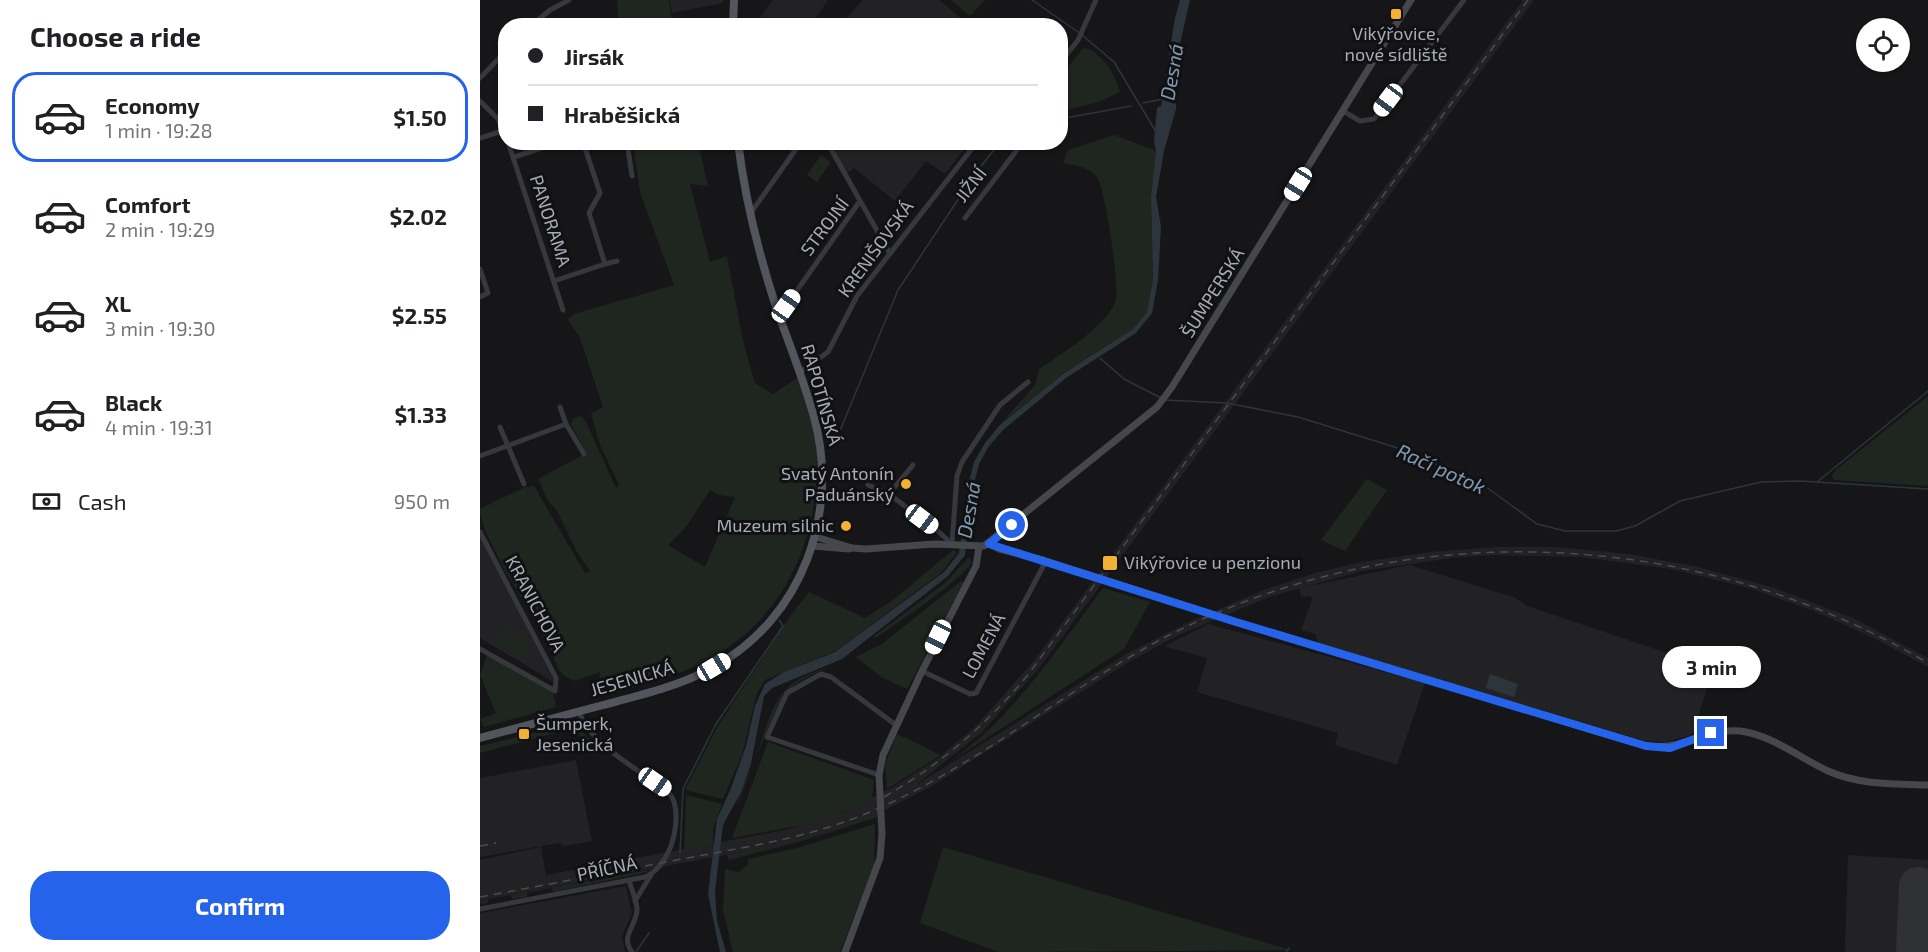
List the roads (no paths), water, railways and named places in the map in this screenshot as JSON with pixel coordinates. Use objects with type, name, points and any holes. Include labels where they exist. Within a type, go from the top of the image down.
[{"type":"main road","points":[[733,18],[734,0]]},
{"type":"main road","name":"RAPOTÍNSKÁ","points":[[739,150],[750,214],[778,312],[815,420],[822,460],[823,495],[816,537],[793,591],[774,616]]},
{"type":"main road","name":"JESENICKÁ","points":[[480,738],[646,693],[703,673],[743,647],[774,616]]},
{"type":"street","points":[[540,18],[569,0]]},
{"type":"street","points":[[1068,53],[1085,27],[1096,0]]},
{"type":"street","name":"ŠUMPERSKÁ","points":[[979,547],[988,543],[1164,399],[1411,0]]},
{"type":"street","points":[[1343,111],[1359,122],[1374,119],[1464,0]]},
{"type":"street","points":[[480,78],[498,59]]},
{"type":"street","points":[[480,101],[498,119]]},
{"type":"street","points":[[480,138],[498,132]]},
{"type":"street","name":"PANORAMA","points":[[511,150],[563,309]]},
{"type":"street","points":[[514,157],[535,150]]},
{"type":"street","points":[[586,150],[600,193],[589,213],[605,264]]},
{"type":"street","points":[[628,150],[632,176]]},
{"type":"street","points":[[750,214],[795,150]]},
{"type":"street","points":[[832,150],[860,201]]},
{"type":"street","name":"KRENIŠOVSKÁ","points":[[800,372],[828,352],[856,296],[971,150]]},
{"type":"street","name":"JIŽNÍ","points":[[965,218],[1017,150]]},
{"type":"street","name":"STROJNÍ","points":[[778,312],[786,306],[860,201],[889,252]]},
{"type":"street","points":[[554,281],[617,261]]},
{"type":"street","points":[[480,268],[488,293],[480,297]]},
{"type":"street","points":[[954,545],[957,476],[962,462],[1000,405],[1028,382]]},
{"type":"street","points":[[560,406],[566,424],[584,454]]},
{"type":"street","points":[[480,456],[566,424]]},
{"type":"street","points":[[500,427],[524,484]]},
{"type":"street","points":[[888,494],[913,465]]},
{"type":"street","points":[[868,485],[888,494],[954,545]]},
{"type":"street","name":"KRANICHOVA","points":[[480,532],[556,678],[555,691],[480,650]]},
{"type":"street","points":[[816,537],[852,548]]},
{"type":"street","points":[[988,543],[999,549],[1046,561],[1236,622],[1646,746],[1670,748],[1711,733],[1741,731],[1756,735],[1846,778],[1889,784],[1928,785]]},
{"type":"street","points":[[813,546],[829,549],[954,545],[979,547],[976,566],[920,674],[884,755],[879,775],[882,834],[880,858],[845,952]]},
{"type":"street","name":"LOMENÁ","points":[[920,674],[970,694],[976,693],[1046,561]]},
{"type":"street","points":[[879,775],[766,737],[787,693],[821,674],[831,677],[896,725]]},
{"type":"street","name":"PŘÍČNÁ","points":[[480,909],[629,881],[651,874],[669,849],[675,832],[675,810],[669,792],[600,742],[586,727],[578,711]]},
{"type":"street","points":[[635,901],[651,874]]},
{"type":"street","points":[[629,881],[637,912],[627,936],[627,944],[632,952]]},
{"type":"water","name":"Desná","points":[[1180,0],[1190,0],[1176,61],[1176,109],[1164,151],[1156,197],[1161,227],[1158,280],[1152,313],[1136,333],[1066,378],[1003,430],[989,446],[979,464],[973,487],[965,555],[948,576],[842,659],[772,688],[764,696],[751,764],[741,792],[723,825],[715,891],[717,921],[726,952],[720,952],[708,894],[717,819],[746,746],[755,706],[765,684],[784,672],[835,652],[944,572],[959,553],[968,486],[974,462],[985,443],[999,426],[1063,374],[1133,329],[1147,312],[1153,279],[1151,197],[1156,151],[1154,141],[1157,108],[1161,106]]},
{"type":"water","points":[[1490,674],[1518,684],[1514,697],[1486,688]]},
{"type":"waterway","points":[[1032,0],[1058,18]]},
{"type":"waterway","points":[[1068,25],[1078,32]]},
{"type":"waterway","points":[[1082,35],[1114,62],[1155,130]]},
{"type":"waterway","name":"Desná","points":[[1143,103],[1163,99]]},
{"type":"waterway","points":[[1068,118],[1131,106]]},
{"type":"waterway","points":[[830,448],[837,438],[898,290],[975,174],[994,150]]},
{"type":"waterway","name":"Račí potok","points":[[1100,358],[1124,379],[1161,398]]},
{"type":"waterway","points":[[1817,482],[1928,391]]},
{"type":"waterway","name":"Račí potok","points":[[1165,400],[1227,403],[1298,417],[1401,449],[1482,484],[1537,524],[1565,531],[1616,531],[1635,526],[1680,501],[1761,482],[1800,481],[1928,489]]},
{"type":"waterway","points":[[680,853],[683,789],[716,724],[783,626],[779,620]]},
{"type":"waterway","points":[[636,952],[649,933]]},
{"type":"waterway","points":[[1286,952],[1289,948]]},
{"type":"railway","points":[[884,797],[905,785],[961,743],[1027,676],[1528,0]]},
{"type":"railway","points":[[480,897],[758,845],[844,822],[903,797],[940,777],[1085,684],[1158,641],[1250,600],[1347,571],[1445,555],[1545,552],[1645,562],[1743,583],[1838,617],[1928,663]]},
{"type":"railway","points":[[480,846],[496,843]]},
{"type":"place","name":"Vikýřovice, nové sídliště","points":[[1396,14]]},
{"type":"place","name":"Svatý Antonín Paduánský","points":[[906,484]]},
{"type":"place","name":"Muzeum silnic","points":[[846,526]]},
{"type":"place","name":"Vikýřovice u penzionu","points":[[1110,563]]},
{"type":"place","name":"Šumperk, Jesenická","points":[[524,734]]}]
